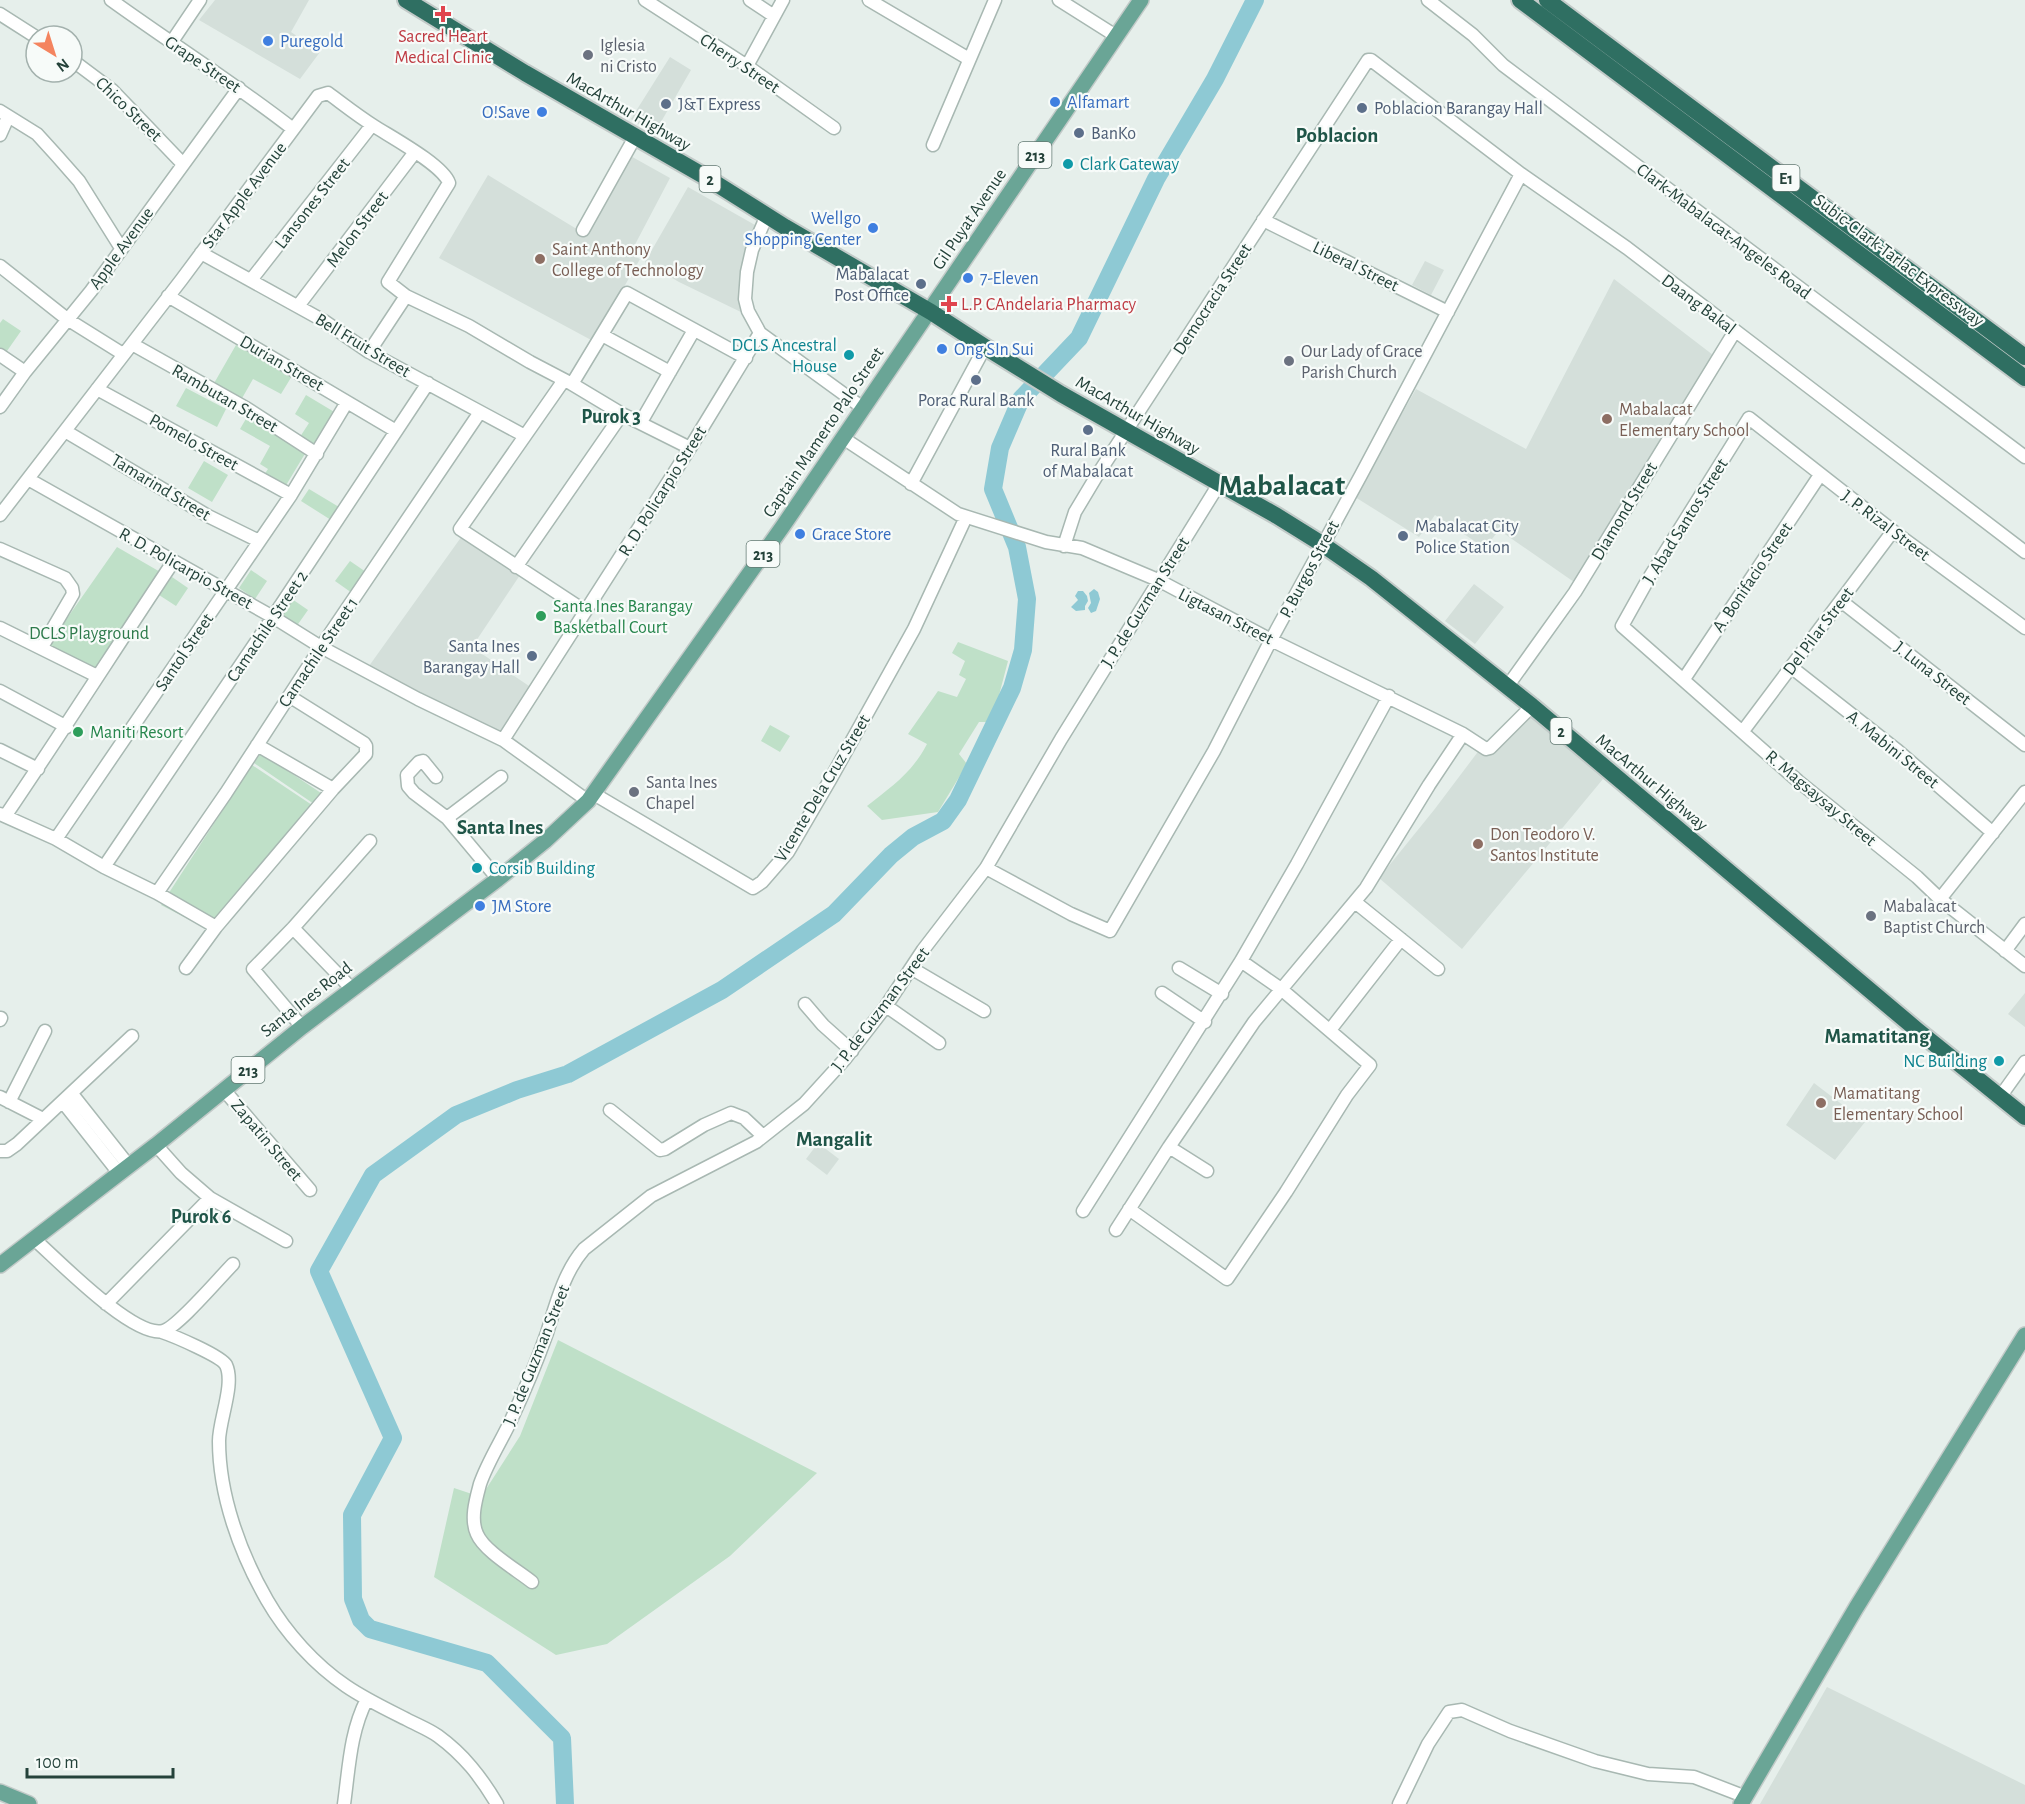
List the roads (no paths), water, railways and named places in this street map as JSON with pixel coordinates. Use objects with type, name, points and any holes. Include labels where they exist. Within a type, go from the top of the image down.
[{"type":"highway","name":"MacArthur Highway","points":[[406,0],[525,74],[704,176],[931,312],[1061,394],[1277,516],[1322,544],[1371,578],[1532,706],[1908,1023],[2025,1117]]},
{"type":"highway","name":"Subic-Clark-Tarlac Expressway","points":[[1520,0],[2025,378]]},
{"type":"highway","name":"Subic-Clark-Tarlac Expressway","points":[[1546,0],[2025,357]]},
{"type":"main road","name":"Gil Puyat Avenue","points":[[931,312],[1141,0]]},
{"type":"main road","name":"Captain Mamerto Palo Street","points":[[498,879],[545,841],[591,797],[931,312]]},
{"type":"main road","name":"Santa Ines Road","points":[[0,1265],[156,1145],[351,988],[498,879]]},
{"type":"main road","points":[[1743,1800],[1856,1608],[2025,1335]]},
{"type":"main road","points":[[0,1792],[29,1804]]},
{"type":"street","name":"Grape Street","points":[[111,0],[171,43],[239,87],[293,129]]},
{"type":"street","points":[[171,43],[200,0]]},
{"type":"street","name":"Cherry Street","points":[[645,0],[747,66],[834,128]]},
{"type":"street","points":[[750,0],[774,16]]},
{"type":"street","points":[[747,66],[783,0]]},
{"type":"street","points":[[869,0],[969,59]]},
{"type":"street","points":[[1059,0],[1116,36]]},
{"type":"street","name":"Clark-Mabalacat-Angeles Road","points":[[1428,0],[1473,35],[1503,65],[2025,457]]},
{"type":"street","points":[[933,145],[961,83],[991,1]]},
{"type":"street","points":[[0,14],[24,29]]},
{"type":"street","name":"Daang Bakal","points":[[1371,60],[1521,174],[1626,249],[2025,552]]},
{"type":"street","name":"Democracia Street","points":[[1064,546],[1075,512],[1126,431],[1365,62],[1371,60]]},
{"type":"street","name":"Chico Street","points":[[84,69],[112,90],[182,163]]},
{"type":"street","name":"Apple Avenue","points":[[0,407],[25,372],[91,291],[239,87]]},
{"type":"street","name":"Star Apple Avenue","points":[[0,515],[318,96],[328,93],[415,152],[443,173],[449,183],[388,282],[406,296]]},
{"type":"street","points":[[0,135],[4,114],[37,134],[79,182],[121,248]]},
{"type":"street","name":"Lansones Street","points":[[251,280],[372,125]]},
{"type":"street","points":[[583,230],[635,137]]},
{"type":"street","name":"Melon Street","points":[[298,306],[415,152]]},
{"type":"street","name":"P. Burgos Street","points":[[986,868],[1071,914],[1110,931],[1214,751],[1322,544],[1521,174]]},
{"type":"street","points":[[767,215],[752,250],[747,272],[745,299],[748,311],[760,333],[863,408]]},
{"type":"street","name":"Liberal Street","points":[[1263,220],[1448,312]]},
{"type":"street","name":"Bell Fruit Street","points":[[201,253],[324,321],[369,352],[525,436]]},
{"type":"street","points":[[0,266],[67,319],[123,354]]},
{"type":"street","points":[[585,611],[460,529],[525,436],[602,335],[627,293],[746,358]]},
{"type":"street","name":"Durian Street","points":[[168,296],[396,431]]},
{"type":"street","points":[[369,352],[406,296],[469,326],[622,414],[690,448]]},
{"type":"street","points":[[641,422],[694,330]]},
{"type":"street","name":"Diamond Street","points":[[1507,687],[1575,592],[1734,331]]},
{"type":"street","name":"R. D. Policarpio Street","points":[[503,740],[690,448],[760,333]]},
{"type":"street","points":[[602,335],[670,372]]},
{"type":"street","name":"Rambutan Street","points":[[132,344],[246,408],[317,454]]},
{"type":"street","points":[[911,484],[985,347]]},
{"type":"street","points":[[0,355],[25,372]]},
{"type":"street","name":"Camachile Street 2","points":[[104,867],[428,383]]},
{"type":"street","name":"Pomelo Street","points":[[97,389],[291,495]]},
{"type":"street","name":"Santol Street","points":[[56,839],[291,495],[347,402]]},
{"type":"street","name":"Camachile Street 1","points":[[157,893],[480,412]]},
{"type":"street","points":[[516,567],[622,414]]},
{"type":"street","name":"J. P. Rizal Street","points":[[1749,418],[1893,531],[2025,628]]},
{"type":"street","name":"J. Abad Santos Street","points":[[1622,626],[1646,583],[1749,418]]},
{"type":"street","name":"Tamarind Street","points":[[65,431],[208,516],[259,542]]},
{"type":"street","name":"Ligtasan Street","points":[[843,438],[942,504],[966,517],[1046,542],[1082,548],[1158,580],[1271,640],[1389,696],[1486,748],[1490,748],[1532,706]]},
{"type":"street","name":"A. Bonifacio Street","points":[[1684,679],[1820,475]]},
{"type":"street","name":"R. D. Policarpio Street","points":[[28,479],[273,617],[321,647],[418,699],[503,740],[591,797]]},
{"type":"street","name":"J. P. de Guzman Street","points":[[532,1582],[486,1546],[477,1534],[474,1505],[481,1481],[512,1418],[572,1267],[584,1249],[651,1196],[756,1142],[804,1104],[852,1051],[986,868],[1158,580],[1219,484]]},
{"type":"street","name":"Vicente Dela Cruz Street","points":[[591,797],[753,888],[762,882],[788,852],[830,780],[914,629],[966,517]]},
{"type":"street","name":"Del Pilar Street","points":[[1743,731],[1893,531]]},
{"type":"street","points":[[0,549],[65,578],[72,588],[73,594],[42,648]]},
{"type":"street","points":[[173,562],[97,676],[67,727],[3,814],[56,839],[216,927]]},
{"type":"street","name":"J. Luna Street","points":[[1841,601],[2025,745]]},
{"type":"street","name":"R. Magsaysay Street","points":[[1622,626],[1798,781],[2025,966]]},
{"type":"street","points":[[0,628],[97,676]]},
{"type":"street","name":"A. Mabini Street","points":[[1791,667],[1898,751],[1993,833]]},
{"type":"street","points":[[0,691],[67,727]]},
{"type":"street","points":[[186,968],[216,927],[333,789],[366,754],[364,743],[289,696]]},
{"type":"street","points":[[1083,1211],[1222,994],[1297,864],[1389,696]]},
{"type":"street","points":[[1116,1230],[1254,1022],[1355,902],[1463,734]]},
{"type":"street","points":[[257,745],[333,789]]},
{"type":"street","points":[[0,750],[38,769]]},
{"type":"street","points":[[436,777],[423,761],[406,775],[408,786],[414,793],[447,818],[498,879]]},
{"type":"street","points":[[447,818],[501,777]]},
{"type":"street","points":[[1940,899],[2025,792]]},
{"type":"street","points":[[302,1027],[253,969],[293,928],[370,841]]},
{"type":"street","points":[[1355,902],[1438,969]]},
{"type":"street","points":[[2005,951],[2025,924]]},
{"type":"street","points":[[293,928],[351,988]]},
{"type":"street","points":[[1330,1030],[1401,939]]},
{"type":"street","points":[[1129,1209],[1227,1279],[1286,1192],[1347,1095],[1370,1065],[1281,989],[1241,961]]},
{"type":"street","points":[[911,968],[984,1011]]},
{"type":"street","points":[[1179,968],[1222,994]]},
{"type":"street","points":[[1162,993],[1204,1022]]},
{"type":"street","points":[[804,1004],[852,1051]]},
{"type":"street","points":[[886,1006],[939,1043]]},
{"type":"street","points":[[43,1119],[4,1099],[45,1031]]},
{"type":"street","points":[[0,1151],[7,1151],[17,1144],[132,1036]]},
{"type":"street","points":[[2000,1097],[2025,1062]]},
{"type":"street","name":"Zapatin Street","points":[[224,1090],[310,1190]]},
{"type":"street","points":[[68,1098],[124,1169]]},
{"type":"street","points":[[610,1110],[660,1150],[704,1125],[731,1113],[744,1118],[763,1136]]},
{"type":"street","points":[[156,1145],[181,1173],[210,1198],[286,1241]]},
{"type":"street","points":[[1169,1148],[1207,1171]]},
{"type":"street","points":[[106,1304],[210,1198]]},
{"type":"street","points":[[34,1239],[106,1304],[133,1323],[188,1342],[223,1361],[227,1367],[228,1387],[219,1438],[220,1465],[230,1515],[247,1560],[267,1600],[298,1643],[346,1686],[437,1735],[471,1766],[497,1804]]},
{"type":"street","points":[[162,1332],[176,1324],[233,1264]]},
{"type":"street","points":[[344,1804],[348,1764],[355,1730],[368,1699]]},
{"type":"street","points":[[1399,1804],[1428,1743],[1449,1712],[1462,1710],[1510,1731],[1595,1761],[1648,1774],[1694,1777],[1743,1800]]},
{"type":"water","points":[[1094,589],[1098,592],[1100,599],[1096,611],[1091,613],[1088,608],[1091,603],[1089,593]]},
{"type":"water","points":[[1078,591],[1083,591],[1087,596],[1085,610],[1076,611],[1071,607],[1078,600],[1075,596]]},
{"type":"waterway","points":[[565,1804],[562,1738],[487,1663],[370,1629],[361,1620],[353,1599],[352,1515],[393,1438],[319,1271],[373,1175],[456,1115],[517,1090],[568,1074],[722,990],[834,914],[891,855],[913,837],[943,821],[958,800],[1012,688],[1023,650],[1027,599],[1017,547],[993,489],[1000,448],[1021,399],[1079,338],[1156,179],[1215,79],[1255,0]]},
{"type":"place","name":"Sacred Heart Medical Clinic","points":[[443,14]]},
{"type":"place","name":"Puregold","points":[[268,41]]},
{"type":"place","name":"Iglesia ni Cristo","points":[[588,55]]},
{"type":"place","name":"Alfamart","points":[[1055,102]]},
{"type":"place","name":"J&T Express","points":[[666,104]]},
{"type":"place","name":"Poblacion Barangay Hall","points":[[1362,108]]},
{"type":"place","name":"O!Save","points":[[542,112]]},
{"type":"place","name":"BanKo","points":[[1079,133]]},
{"type":"place","name":"Clark Gateway","points":[[1068,164]]},
{"type":"place","name":"Wellgo Shopping Center","points":[[873,228]]},
{"type":"place","name":"Saint Anthony College of Technology","points":[[540,259]]},
{"type":"place","name":"7-Eleven","points":[[968,278]]},
{"type":"place","name":"Mabalacat Post Office","points":[[921,284]]},
{"type":"place","name":"L.P. CAndelaria Pharmacy","points":[[949,304]]},
{"type":"place","name":"Ong SIn Sui","points":[[942,349]]},
{"type":"place","name":"DCLS Ancestral House","points":[[849,355]]},
{"type":"place","name":"Our Lady of Grace Parish Church","points":[[1289,361]]},
{"type":"place","name":"Porac Rural Bank","points":[[976,380]]},
{"type":"place","name":"Mabalacat Elementary School","points":[[1607,419]]},
{"type":"place","name":"Rural Bank of Mabalacat","points":[[1088,430]]},
{"type":"place","name":"Grace Store","points":[[800,534]]},
{"type":"place","name":"Mabalacat City Police Station","points":[[1403,536]]},
{"type":"place","name":"Santa Ines Barangay Basketball Court","points":[[541,616]]},
{"type":"place","name":"Santa Ines Barangay Hall","points":[[532,656]]},
{"type":"place","name":"Maniti Resort","points":[[78,732]]},
{"type":"place","name":"Santa Ines Chapel","points":[[634,792]]},
{"type":"place","name":"Don Teodoro V. Santos Institute","points":[[1478,844]]},
{"type":"place","name":"Corsib Building","points":[[477,868]]},
{"type":"place","name":"JM Store","points":[[480,906]]},
{"type":"place","name":"Mabalacat Baptist Church","points":[[1871,916]]},
{"type":"place","name":"NC Building","points":[[1999,1061]]},
{"type":"place","name":"Mamatitang Elementary School","points":[[1821,1103]]},
{"type":"district","name":"Poblacion","points":[[1337,135]]},
{"type":"district","name":"Purok 3","points":[[611,416]]},
{"type":"district","name":"Mabalacat","points":[[1282,485]]},
{"type":"district","name":"Santa Ines","points":[[500,827]]},
{"type":"district","name":"Mamatitang","points":[[1877,1036]]},
{"type":"district","name":"Mangalit","points":[[834,1139]]},
{"type":"district","name":"Purok 6","points":[[201,1216]]},
{"type":"park label","name":"DCLS Playground","points":[[89,633]]}]
